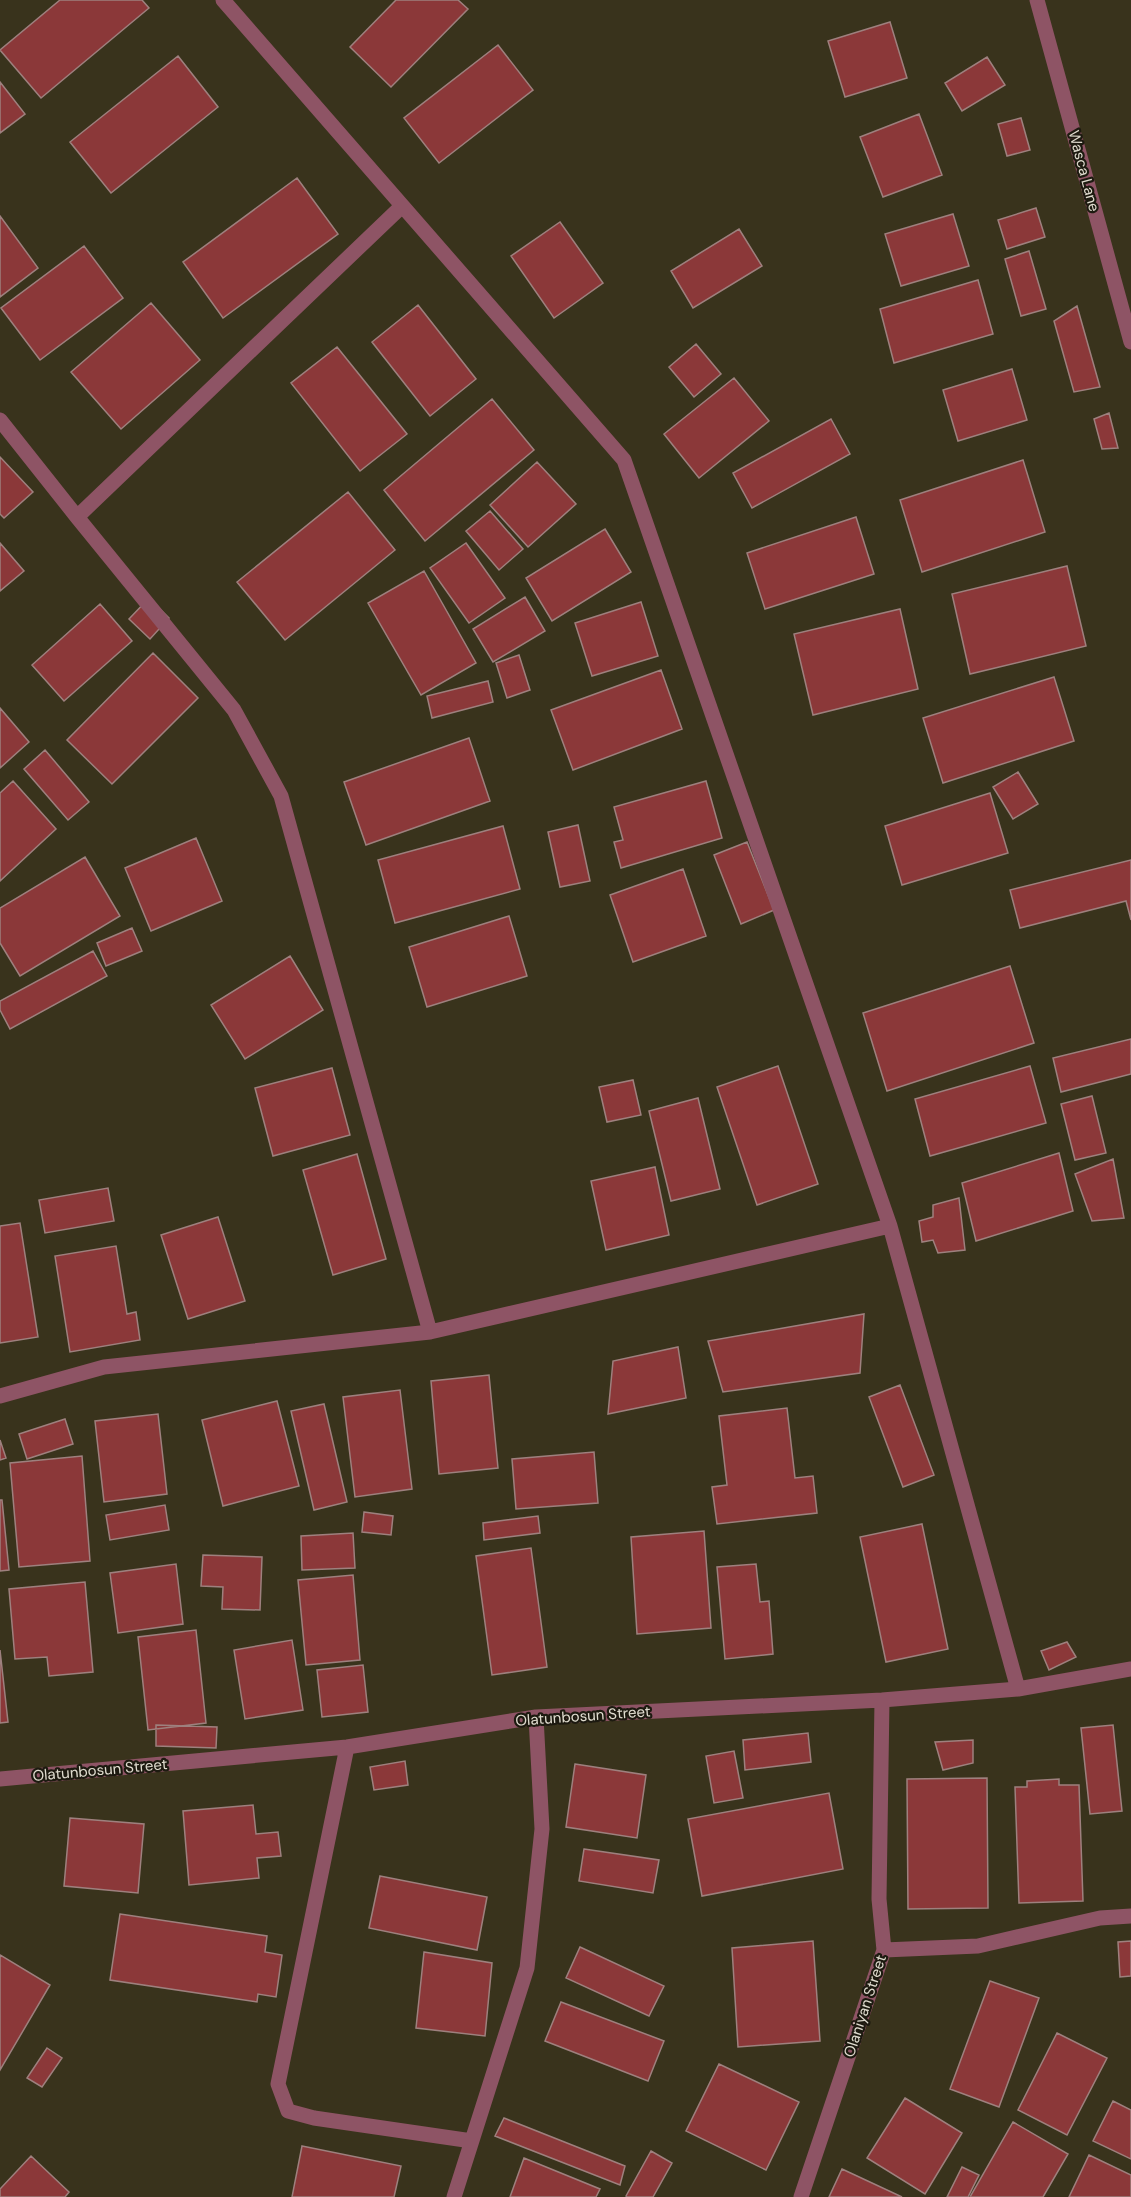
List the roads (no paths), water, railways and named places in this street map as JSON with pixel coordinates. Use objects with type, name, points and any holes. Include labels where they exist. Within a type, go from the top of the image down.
[{"type":"street","points":[[223,0],[401,207],[624,460],[890,1226],[1018,1689]]},
{"type":"street","name":"Wasca Lane","points":[[1037,0],[1131,342]]},
{"type":"street","points":[[77,517],[401,207]]},
{"type":"street","points":[[0,420],[234,710],[281,796],[430,1332]]},
{"type":"street","points":[[0,1396],[104,1367],[430,1332],[890,1226]]},
{"type":"street","name":"Olatunbosun Street","points":[[0,1779],[348,1747],[536,1717],[882,1700],[1018,1689],[1131,1669]]},
{"type":"street","name":"Olaniyan Street","points":[[801,2197],[884,1950],[879,1899],[882,1700]]},
{"type":"street","points":[[454,2197],[527,1968],[542,1829],[536,1717]]},
{"type":"street","points":[[348,1747],[278,2084],[288,2111],[314,2118],[472,2141]]},
{"type":"street","points":[[884,1950],[978,1946],[1100,1918],[1131,1916]]}]
